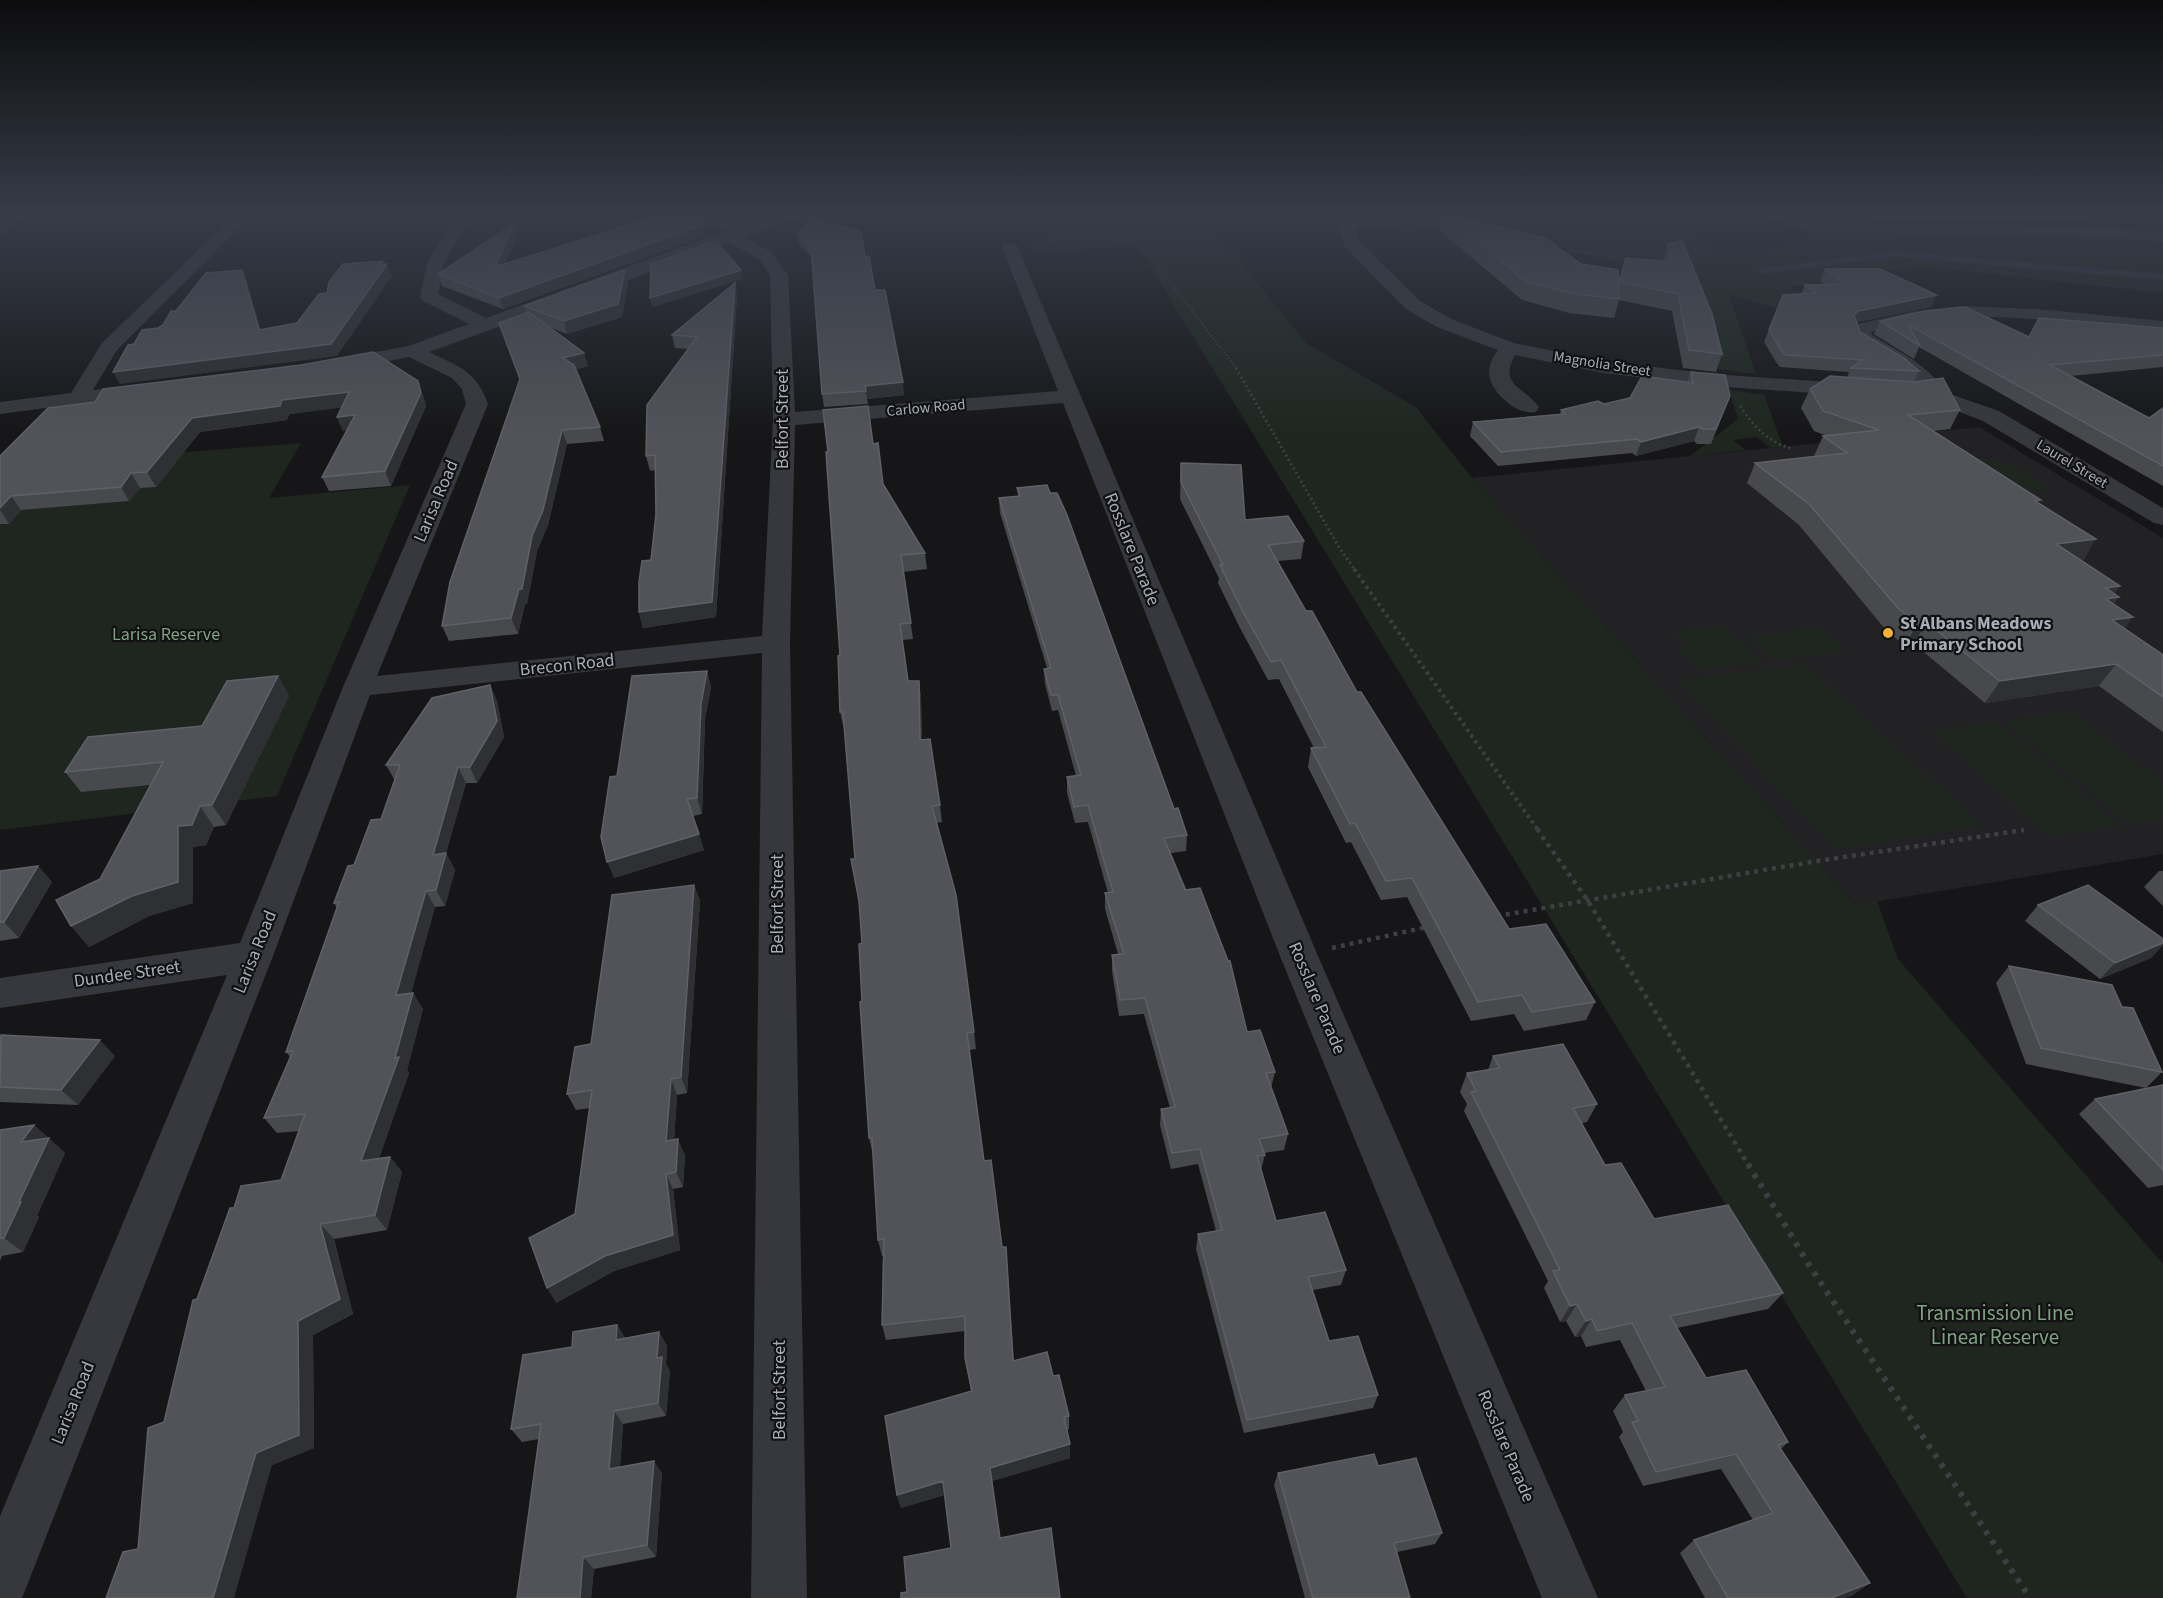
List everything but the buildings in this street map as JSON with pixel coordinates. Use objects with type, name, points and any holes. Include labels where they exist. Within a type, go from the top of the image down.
[{"type":"street","points":[[78,398],[109,347],[170,288]]},
{"type":"street","points":[[428,288],[429,297],[483,324]]},
{"type":"street","points":[[319,368],[412,351],[587,288]]},
{"type":"street","name":"Belfort Street","points":[[779,288],[784,419],[776,643],[779,1598]]},
{"type":"street","name":"Rosslare Parade","points":[[1026,288],[1299,956],[1570,1598]]},
{"type":"street","name":"Magnolia Street","points":[[1396,288],[1413,305],[1444,323],[1509,348],[1604,367],[1732,381],[1882,392]]},
{"type":"street","name":"Laurel Street","points":[[2163,327],[2005,312],[1960,312],[1888,322],[1861,329],[1863,338],[1906,365],[1923,390],[1953,388],[1961,393],[1963,402],[2163,518]]},
{"type":"street","points":[[1509,348],[1499,363],[1498,375],[1505,390],[1528,407]]},
{"type":"street","name":"Larisa Road","points":[[6,1553],[254,956],[358,687],[477,404],[472,387],[459,374],[412,351]]},
{"type":"street","points":[[0,408],[158,388]]},
{"type":"street","name":"Carlow Road","points":[[784,419],[1069,396]]},
{"type":"street","name":"Brecon Road","points":[[358,687],[776,643]]},
{"type":"street","name":"Dundee Street","points":[[0,993],[254,956]]},
{"type":"path","points":[[1174,288],[1238,370],[1340,549],[1588,901],[1809,1265],[2030,1598]]},
{"type":"path","points":[[1716,332],[1732,381],[1732,393],[1744,413],[1756,428],[1782,447],[1793,449]]},
{"type":"path","points":[[1487,917],[1817,861],[2024,830]]},
{"type":"path","points":[[1299,956],[1431,926]]},
{"type":"shaded area","name":"St Albans Meadows Primary School","points":[[1979,427],[2163,538],[2163,854],[1856,905],[1472,478]]},
{"type":"green space","name":"Transmission Line Linear Reserve","points":[[1163,288],[1262,288],[1306,343],[1416,407],[1472,478],[1856,905],[1877,901],[1898,959],[2163,1264],[2163,1598],[1967,1598]]},
{"type":"green space","points":[[1691,288],[1791,288],[1825,322],[1729,295],[1756,374],[1718,369]]},
{"type":"green space","points":[[2113,288],[2163,288],[2163,293]]},
{"type":"green space","points":[[1729,390],[1764,395],[1783,447],[1770,448],[1757,437],[1733,440],[1746,450],[1690,456],[1738,419]]},
{"type":"green space","name":"Larisa Reserve","points":[[301,443],[269,498],[410,485],[277,796],[0,830],[0,473],[101,459]]},
{"type":"green space","points":[[1978,458],[2009,464],[2050,489],[2012,493],[1972,468]]},
{"type":"green space","points":[[1724,625],[1762,662],[1699,671],[1678,650],[1688,648],[1672,632]]},
{"type":"green space","points":[[1819,627],[1846,651],[1774,661],[1749,637]]},
{"type":"green space","points":[[1804,663],[1982,826],[1837,850],[1677,681]]},
{"type":"green space","points":[[2070,711],[2163,784],[2163,819],[2131,825],[2005,721]]},
{"type":"green space","points":[[1997,722],[2121,826],[2050,837],[1931,731]]},
{"type":"place","name":"St Albans Meadows Primary School","points":[[1888,633]]}]
